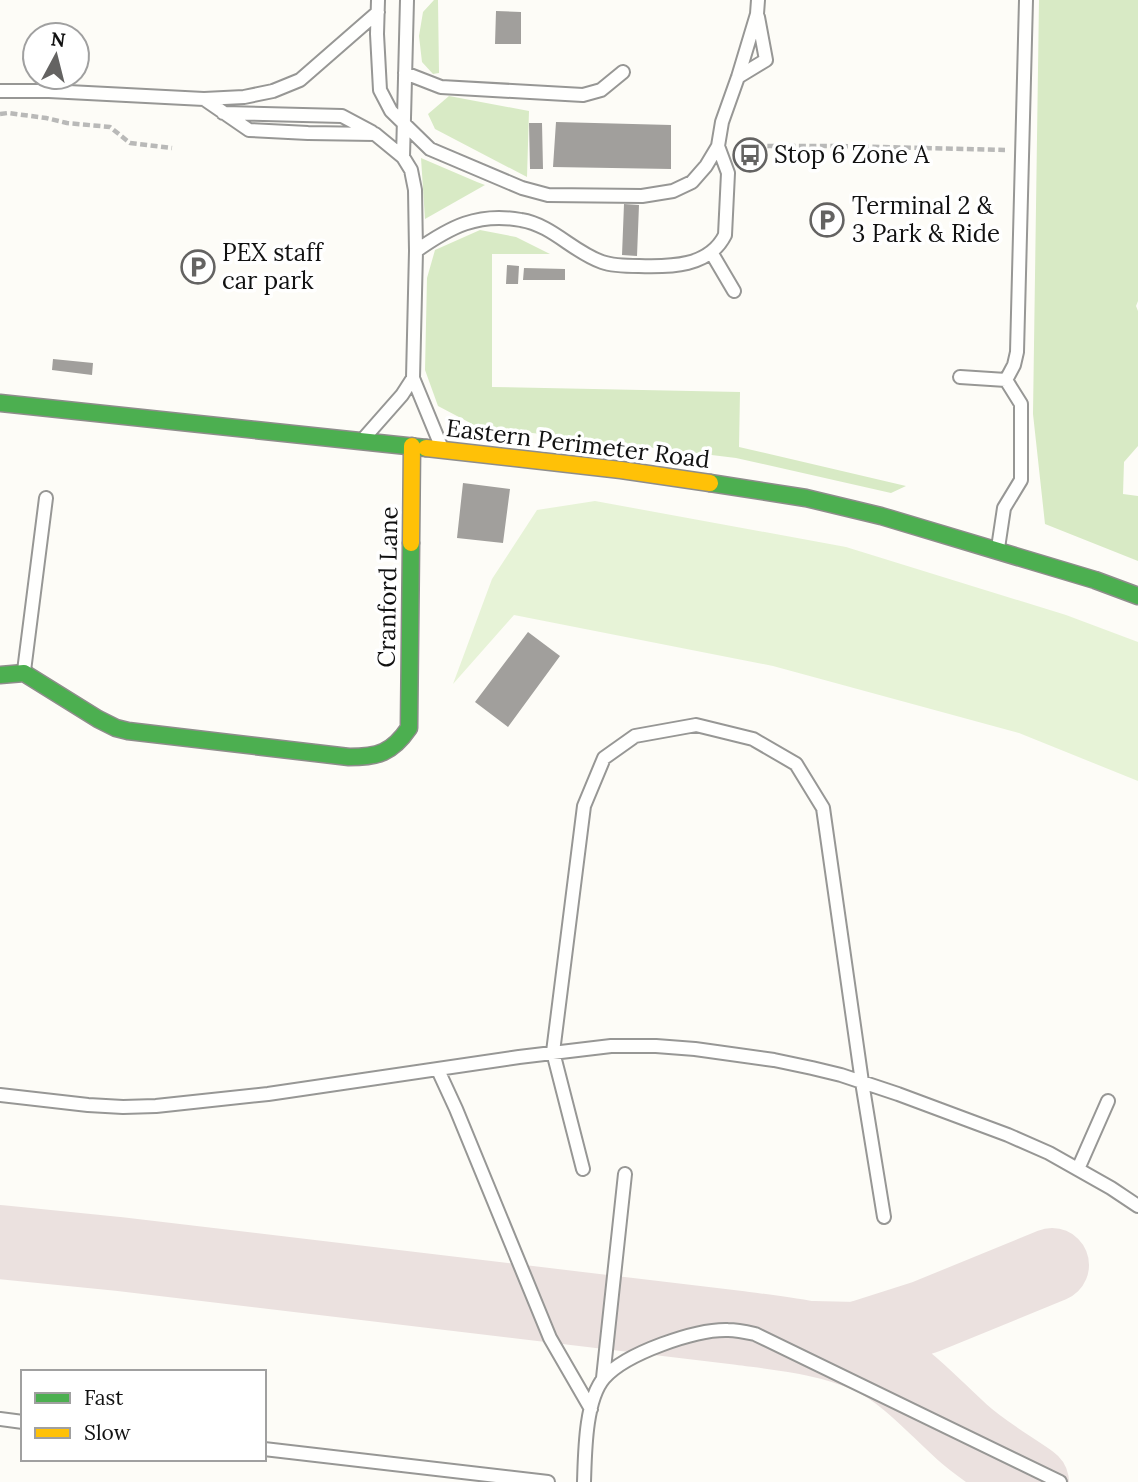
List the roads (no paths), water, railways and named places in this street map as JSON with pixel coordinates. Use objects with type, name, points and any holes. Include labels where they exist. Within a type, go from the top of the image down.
[{"type":"street","name":"Eastern Perimeter Road","points":[[0,403],[621,470],[806,498],[881,516],[1095,580],[1138,596]]},
{"type":"street","name":"Cranford Lane","points":[[24,673],[116,728],[362,757],[394,748],[409,728],[412,446]]},
{"type":"street","points":[[0,675],[24,673]]},
{"type":"lane","points":[[403,156],[407,0]]},
{"type":"lane","points":[[378,6],[380,90],[391,111],[430,149],[522,188],[548,195],[642,196],[673,191],[692,182],[718,146],[722,122],[757,14],[758,0]]},
{"type":"lane","points":[[1006,380],[1017,352],[1026,0]]},
{"type":"lane","points":[[0,91],[204,99],[244,97],[300,80],[378,6]]},
{"type":"lane","points":[[738,78],[766,60],[757,14]]},
{"type":"lane","points":[[405,73],[441,86],[583,95],[601,90],[623,72]]},
{"type":"lane","points":[[204,99],[249,130],[375,134],[403,156],[411,170],[415,190],[413,378],[442,449]]},
{"type":"lane","points":[[416,251],[463,223],[502,217],[537,223],[584,254],[604,263],[664,267],[697,261],[720,244],[725,235],[728,173],[718,146]]},
{"type":"lane","points":[[711,252],[734,291]]},
{"type":"lane","points":[[960,377],[1006,380]]},
{"type":"lane","points":[[361,440],[402,395],[413,378]]},
{"type":"lane","points":[[997,551],[1004,508],[1021,480],[1021,404],[1006,380]]},
{"type":"lane","points":[[24,673],[46,498]]},
{"type":"lane","points":[[583,1169],[553,1052],[584,806],[604,758],[635,736],[696,726],[753,739],[796,764],[823,808],[884,1217]]},
{"type":"lane","points":[[0,1095],[88,1105],[156,1106],[268,1094],[553,1052],[611,1046],[695,1049],[774,1060],[862,1082],[1008,1135],[1049,1153],[1138,1206]]},
{"type":"lane","points":[[438,1070],[550,1338],[591,1409]]},
{"type":"lane","points":[[1078,1169],[1108,1101]]},
{"type":"lane","points":[[584,1482],[585,1445],[591,1409],[603,1378],[625,1174]]},
{"type":"lane","points":[[603,1378],[646,1350],[700,1333],[727,1330],[755,1334],[1060,1482]]},
{"type":"lane","points":[[0,1419],[21,1422]]},
{"type":"lane","points":[[266,1449],[548,1482]]},
{"type":"place","name":"Stop 6 Zone A","points":[[750,155]]},
{"type":"place","name":"Terminal 2 & 3 Park & Ride","points":[[827,220]]},
{"type":"place","name":"PEX staff car park","points":[[198,267]]}]
